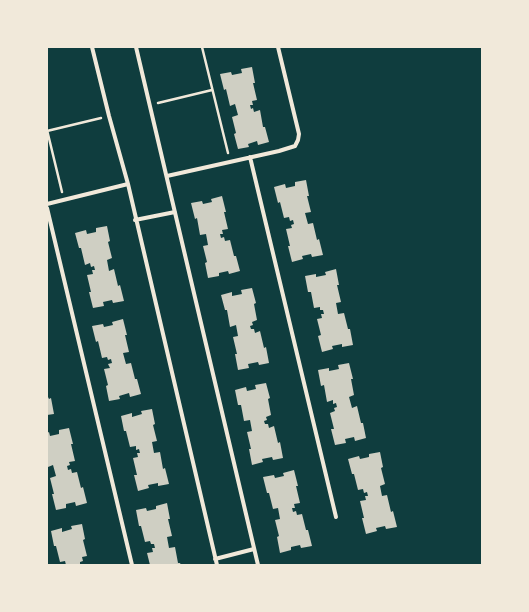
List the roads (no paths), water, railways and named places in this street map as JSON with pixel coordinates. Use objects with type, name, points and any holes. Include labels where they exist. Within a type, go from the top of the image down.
[{"type":"street","points":[[92,47],[128,184],[135,220],[217,565]]},
{"type":"street","points":[[136,47],[149,105],[168,176],[175,212],[258,565]]},
{"type":"street","points":[[168,176],[295,146],[299,134],[278,47]]},
{"type":"street","points":[[250,157],[336,517]]},
{"type":"street","points":[[47,204],[128,184]]},
{"type":"street","points":[[47,208],[132,565]]},
{"type":"street","points":[[135,220],[175,212]]},
{"type":"street","points":[[215,559],[254,549]]}]
